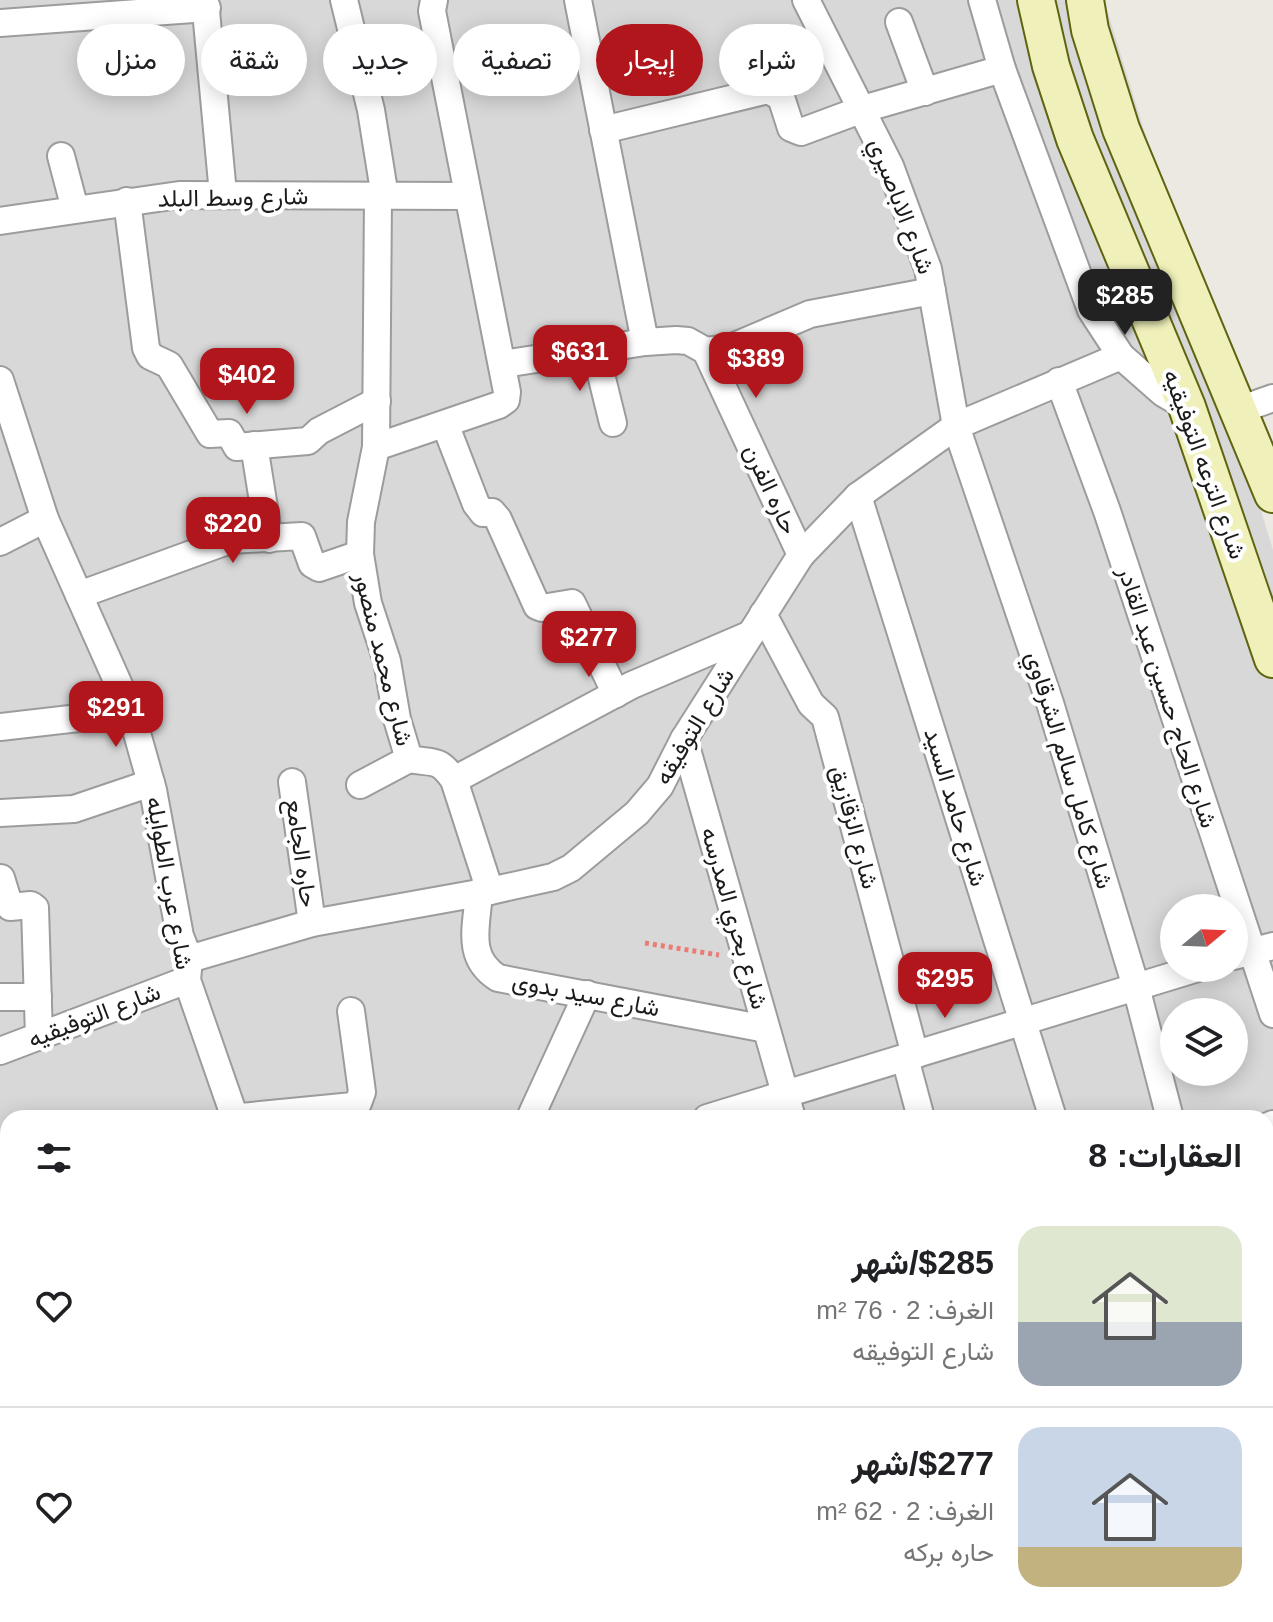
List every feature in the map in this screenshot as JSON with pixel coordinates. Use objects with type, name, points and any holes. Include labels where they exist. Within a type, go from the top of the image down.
[{"type":"main road","name":"شارع الترعه التوفيقيه","points":[[1036,0],[1051,66],[1075,139],[1187,407],[1273,659]]},
{"type":"main road","name":"شارع الترعه التوفيقيه","points":[[1085,0],[1090,30],[1121,129],[1273,494]]},
{"type":"street","name":"شارع محمد منصور","points":[[344,0],[371,110],[382,197],[376,447],[361,522],[360,554],[368,603],[384,650],[397,719],[409,759],[443,764],[454,780]]},
{"type":"street","points":[[376,447],[506,400],[503,364],[432,11],[434,0]]},
{"type":"street","points":[[578,0],[645,342]]},
{"type":"street","name":"شارع الاباصيري","points":[[806,0],[890,166],[928,269],[956,426]]},
{"type":"street","points":[[982,0],[1002,69],[1091,310],[1121,356],[1163,393],[1187,407]]},
{"type":"street","points":[[0,23],[206,4],[223,194]]},
{"type":"street","points":[[899,22],[925,92]]},
{"type":"street","points":[[603,130],[768,90],[781,97],[791,128],[801,132],[863,109],[1002,69]]},
{"type":"street","points":[[61,156],[75,209]]},
{"type":"street","name":"شارع وسط البلد","points":[[0,221],[179,195],[468,196]]},
{"type":"street","points":[[127,201],[146,348],[150,356],[169,365],[210,434],[229,433],[237,447],[308,441],[319,431],[377,401]]},
{"type":"street","points":[[503,364],[645,342],[688,341],[706,351],[730,348],[810,314],[932,291]]},
{"type":"street","points":[[595,350],[613,423]]},
{"type":"street","name":"حاره الفرن","points":[[706,351],[801,555]]},
{"type":"street","name":"شارع التوفيقه","points":[[188,969],[312,923],[485,892],[553,877],[571,868],[660,786],[684,739],[801,555],[858,496],[956,426],[1121,356]]},
{"type":"street","name":"شارع الحاج حسين عبد القادر","points":[[1059,381],[1107,511],[1273,1014]]},
{"type":"street","name":"شارع عرب الطوايله","points":[[2,392],[45,519],[131,712],[151,783],[188,969],[232,1110]]},
{"type":"street","points":[[1239,410],[1273,398]]},
{"type":"street","points":[[445,424],[476,504],[483,513],[492,512],[498,519],[537,606],[542,608],[572,603],[616,694]]},
{"type":"street","name":"شارع كامل سالم الشرقاوي","points":[[956,426],[1050,703],[1136,987],[1168,1110]]},
{"type":"street","points":[[254,445],[269,539]]},
{"type":"street","name":"شارع حامد السيد","points":[[858,496],[1051,1110]]},
{"type":"street","points":[[0,542],[45,519]]},
{"type":"street","points":[[79,595],[230,540],[302,536],[312,564],[319,568],[360,554]]},
{"type":"street","points":[[485,892],[454,780],[757,624]]},
{"type":"street","name":"شارع الزقازيق","points":[[757,624],[811,704],[825,717],[910,1056],[920,1110]]},
{"type":"street","points":[[0,727],[131,712]]},
{"type":"street","name":"شارع بحري المدرسه","points":[[684,739],[789,1107]]},
{"type":"street","points":[[360,785],[409,759]]},
{"type":"street","name":"حاره الجامع","points":[[292,782],[312,923]]},
{"type":"street","points":[[0,813],[74,809],[151,783]]},
{"type":"street","points":[[1,878],[10,907],[31,905],[35,908],[39,1036]]},
{"type":"street","name":"شارع سيد بدوى","points":[[485,892],[475,944],[478,958],[486,970],[498,978],[766,1029]]},
{"type":"street","name":"شارع التوفيقيه","points":[[0,1051],[188,969]]},
{"type":"street","points":[[767,1110],[789,1107],[910,1056],[1160,980]]},
{"type":"street","points":[[534,1110],[587,994]]},
{"type":"street","points":[[0,997],[38,997]]},
{"type":"street","points":[[313,1110],[358,1103],[362,1092],[351,1011]]},
{"type":"path","points":[[645,943],[747,959]]},
{"type":"shaded area","points":[[0,0],[1104,0],[1273,550],[1273,1110],[0,1110]]}]
